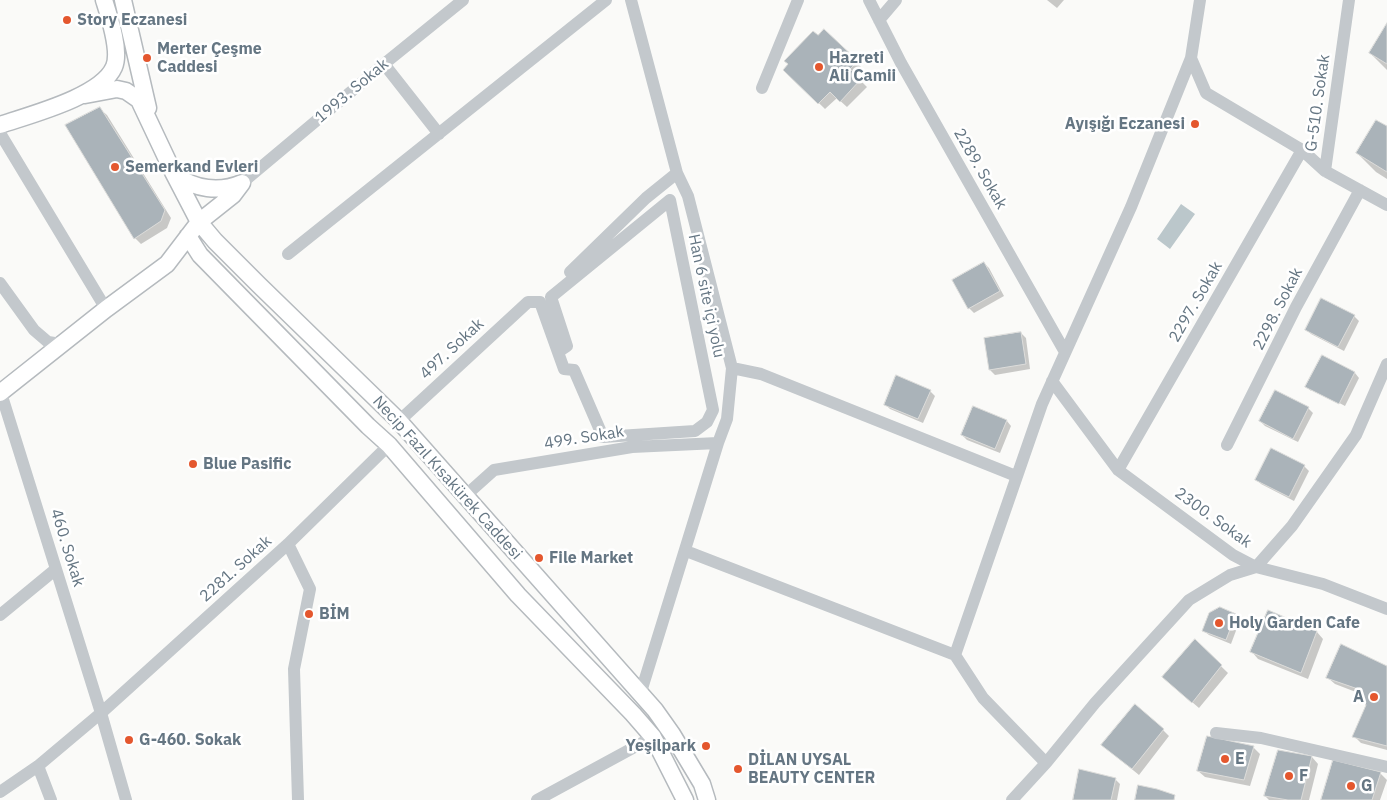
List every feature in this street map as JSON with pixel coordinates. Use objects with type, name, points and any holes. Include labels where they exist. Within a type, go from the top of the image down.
[{"type":"main road","points":[[85,95],[106,78],[114,67],[116,53],[111,24],[104,0]]},
{"type":"main road","points":[[123,0],[151,122]]},
{"type":"main road","points":[[0,125],[85,95],[116,89],[126,92],[139,100],[151,122]]},
{"type":"main road","name":"Necip Fazıl Kısakürek Caddesi","points":[[151,122],[174,175],[199,222],[215,241],[259,285],[399,421],[655,710],[702,784],[707,800]]},
{"type":"main road","points":[[174,175],[187,184],[201,188],[232,188],[242,183]]},
{"type":"main road","points":[[0,393],[106,309],[167,264],[199,222],[234,195],[242,183]]},
{"type":"main road","name":"Necip Fazıl Kısakürek Caddesi","points":[[188,236],[200,255],[389,445],[518,595],[633,714],[653,737],[686,800]]},
{"type":"main road","points":[[389,445],[399,421]]},
{"type":"main road","points":[[633,714],[640,695]]},
{"type":"street","name":"1993. Sokak","points":[[242,183],[463,0]]},
{"type":"street","points":[[288,254],[606,0]]},
{"type":"street","points":[[631,0],[677,173],[688,196],[732,368],[727,419],[640,695]]},
{"type":"street","points":[[762,88],[798,0]]},
{"type":"street","name":"2289. Sokak","points":[[869,0],[901,63],[1065,352]]},
{"type":"street","points":[[879,20],[896,0]]},
{"type":"street","points":[[955,654],[1042,404],[1130,207],[1191,58],[1200,0]]},
{"type":"street","name":"G-510. Sokak","points":[[1349,0],[1325,171],[1387,204]]},
{"type":"street","points":[[1191,58],[1206,94],[1302,150],[1325,171]]},
{"type":"street","points":[[384,64],[439,134]]},
{"type":"street","points":[[0,133],[106,309]]},
{"type":"street","name":"2297. Sokak","points":[[1118,470],[1302,150]]},
{"type":"street","name":"497. Sokak","points":[[399,421],[534,302],[646,198],[677,173]]},
{"type":"street","name":"2298. Sokak","points":[[1227,444],[1296,307],[1360,190]]},
{"type":"street","name":"Han 6 site içi yolu","points":[[670,200],[713,410],[707,422],[695,431],[603,437],[574,370],[564,368],[558,352],[567,346],[551,297],[670,200]]},
{"type":"street","points":[[0,283],[34,330],[48,342],[61,344]]},
{"type":"street","points":[[534,302],[558,352]]},
{"type":"street","name":"2300. Sokak","points":[[1052,381],[1118,470],[1233,555],[1256,567],[1292,526],[1356,434],[1387,364]]},
{"type":"street","points":[[732,368],[761,374],[1016,476]]},
{"type":"street","name":"460. Sokak","points":[[0,393],[101,713],[126,800]]},
{"type":"street","name":"499. Sokak","points":[[465,496],[494,470],[632,447],[718,443]]},
{"type":"street","name":"2281. Sokak","points":[[0,792],[38,766],[101,713],[288,544],[389,445]]},
{"type":"street","points":[[288,544],[310,588],[294,669],[298,800]]},
{"type":"street","points":[[686,550],[955,654],[983,698],[1046,762]]},
{"type":"street","points":[[1012,800],[1095,703],[1189,600],[1230,575],[1256,567],[1323,584],[1387,609]]},
{"type":"street","points":[[0,616],[56,569]]},
{"type":"street","points":[[1216,733],[1261,738],[1387,767]]},
{"type":"street","points":[[537,800],[653,737]]},
{"type":"street","points":[[38,766],[51,800]]},
{"type":"shaded area","points":[[1181,204],[1195,214],[1170,249],[1157,239]]},
{"type":"building","points":[[1387,23],[1387,64],[1369,53]]},
{"type":"building","name":"Hazreti Ali Camii","points":[[824,29],[858,61],[850,69],[861,79],[840,102],[830,92],[818,104],[783,70],[788,64],[784,61],[813,31],[818,35]]},
{"type":"building","name":"Semerkand Evleri","points":[[100,107],[165,210],[161,221],[134,239],[65,125]]},
{"type":"building","points":[[1376,120],[1387,126],[1387,172],[1356,153]]},
{"type":"building","points":[[984,262],[1000,291],[968,309],[952,280]]},
{"type":"building","points":[[1321,298],[1355,315],[1338,347],[1305,330]]},
{"type":"building","points":[[1021,332],[1026,364],[989,370],[984,338]]},
{"type":"building","points":[[1322,355],[1355,372],[1339,404],[1305,387]]},
{"type":"building","points":[[896,375],[931,390],[918,419],[884,405]]},
{"type":"building","points":[[1275,390],[1309,407],[1293,439],[1259,421]]},
{"type":"building","points":[[973,406],[1007,420],[995,449],[961,435]]},
{"type":"building","points":[[1271,448],[1305,465],[1289,497],[1255,480]]},
{"type":"building","name":"Holy Garden Cafe","points":[[1220,607],[1236,614],[1226,640],[1202,631],[1209,613]]},
{"type":"building","points":[[1268,610],[1317,631],[1301,673],[1250,652]]},
{"type":"building","points":[[1195,639],[1222,665],[1192,703],[1162,677]]},
{"type":"building","name":"A","points":[[1341,644],[1387,666],[1387,746],[1352,737],[1366,705],[1358,689],[1326,678]]},
{"type":"building","points":[[1135,704],[1164,729],[1132,769],[1101,745]]},
{"type":"building","name":"E","points":[[1207,736],[1254,746],[1244,780],[1197,771]]},
{"type":"building","name":"F","points":[[1278,750],[1312,756],[1301,800],[1264,796]]},
{"type":"building","name":"G","points":[[1333,760],[1381,772],[1372,800],[1321,800]]},
{"type":"building","points":[[1079,769],[1116,778],[1111,800],[1073,800]]},
{"type":"building","points":[[1138,785],[1175,795],[1174,800],[1135,800]]},
{"type":"place","name":"Story Eczanesi","points":[[67,20]]},
{"type":"place","name":"Merter Çeşme Caddesi","points":[[147,58]]},
{"type":"place","name":"Hazreti Ali Camii","points":[[819,67]]},
{"type":"place","name":"Ayışığı Eczanesi","points":[[1195,124]]},
{"type":"place","name":"Semerkand Evleri","points":[[115,167]]},
{"type":"place","name":"Blue Pasific","points":[[193,464]]},
{"type":"place","name":"File Market","points":[[539,558]]},
{"type":"place","name":"BİM","points":[[309,614]]},
{"type":"place","name":"Holy Garden Cafe","points":[[1219,623]]},
{"type":"place","name":"A","points":[[1374,697]]},
{"type":"place","name":"G-460. Sokak","points":[[129,740]]},
{"type":"place","name":"Yeşilpark","points":[[706,746]]},
{"type":"place","name":"E","points":[[1225,759]]},
{"type":"place","name":"DİLAN UYSAL BEAUTY CENTER","points":[[738,769]]},
{"type":"place","name":"F","points":[[1289,776]]},
{"type":"place","name":"G","points":[[1351,786]]}]
